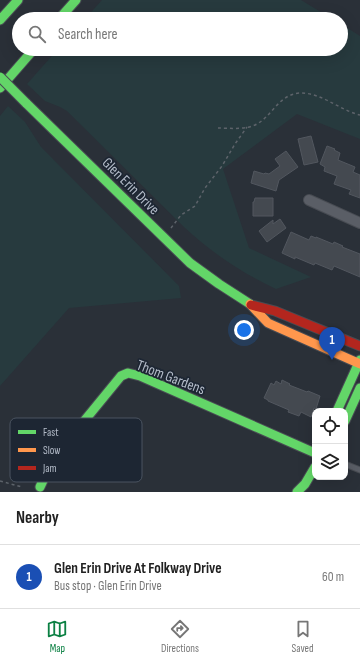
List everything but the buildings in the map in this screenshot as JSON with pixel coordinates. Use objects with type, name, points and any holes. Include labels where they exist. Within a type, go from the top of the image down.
[{"type":"main road","points":[[0,20],[18,0]]},
{"type":"main road","points":[[65,12],[76,0]]},
{"type":"main road","points":[[0,88],[28,56]]},
{"type":"main road","name":"Glen Erin Drive","points":[[0,77],[190,263],[251,305],[268,323],[360,362]]},
{"type":"main road","name":"Glen Erin Drive","points":[[251,305],[275,310],[360,346]]},
{"type":"main road","points":[[338,408],[360,362]]},
{"type":"main road","name":"Thom Gardens","points":[[87,418],[121,376],[128,373],[140,376],[312,452]]},
{"type":"main road","points":[[348,414],[360,388]]},
{"type":"main road","points":[[297,492],[312,472]]},
{"type":"main road","name":"Thom Gardens","points":[[40,487],[42,482]]},
{"type":"street","points":[[309,200],[360,223]]},
{"type":"lane","points":[[348,465],[360,470]]},
{"type":"path","points":[[218,128],[242,128],[253,126],[261,122],[282,100],[299,93],[313,94],[360,115]]},
{"type":"path","points":[[164,238],[181,215],[196,206],[206,188],[247,127]]},
{"type":"path","points":[[0,481],[22,487]]},
{"type":"green space","points":[[102,0],[301,0],[321,12],[91,12]]},
{"type":"green space","points":[[348,28],[360,36],[360,139],[297,114],[223,169],[249,248],[311,277],[276,289],[239,269],[216,254],[184,227],[67,111],[45,101],[27,84],[52,56],[348,56]]},
{"type":"green space","points":[[8,106],[25,122],[41,147],[179,286],[181,298],[69,308],[0,386],[0,116]]},
{"type":"traffic: fast","points":[[0,20],[18,0]]},
{"type":"traffic: fast","points":[[65,12],[76,0]]},
{"type":"traffic: fast","points":[[0,88],[28,56]]},
{"type":"traffic: fast","points":[[0,77],[26,103]]},
{"type":"traffic: fast","points":[[26,103],[190,263],[250,304]]},
{"type":"traffic: fast","points":[[338,408],[360,360]]},
{"type":"traffic: fast","points":[[87,418],[121,376],[128,373],[140,376],[312,452]]},
{"type":"traffic: fast","points":[[348,414],[360,388]]},
{"type":"traffic: fast","points":[[297,492],[305,484],[312,472]]},
{"type":"traffic: fast","points":[[40,487],[42,482]]},
{"type":"traffic: slow","points":[[250,304],[268,323],[360,364]]},
{"type":"traffic: jam","points":[[251,305],[275,311],[360,346]]},
{"type":"place","name":"Glen Erin Drive At Folkway Drive","points":[[332,360]]}]
